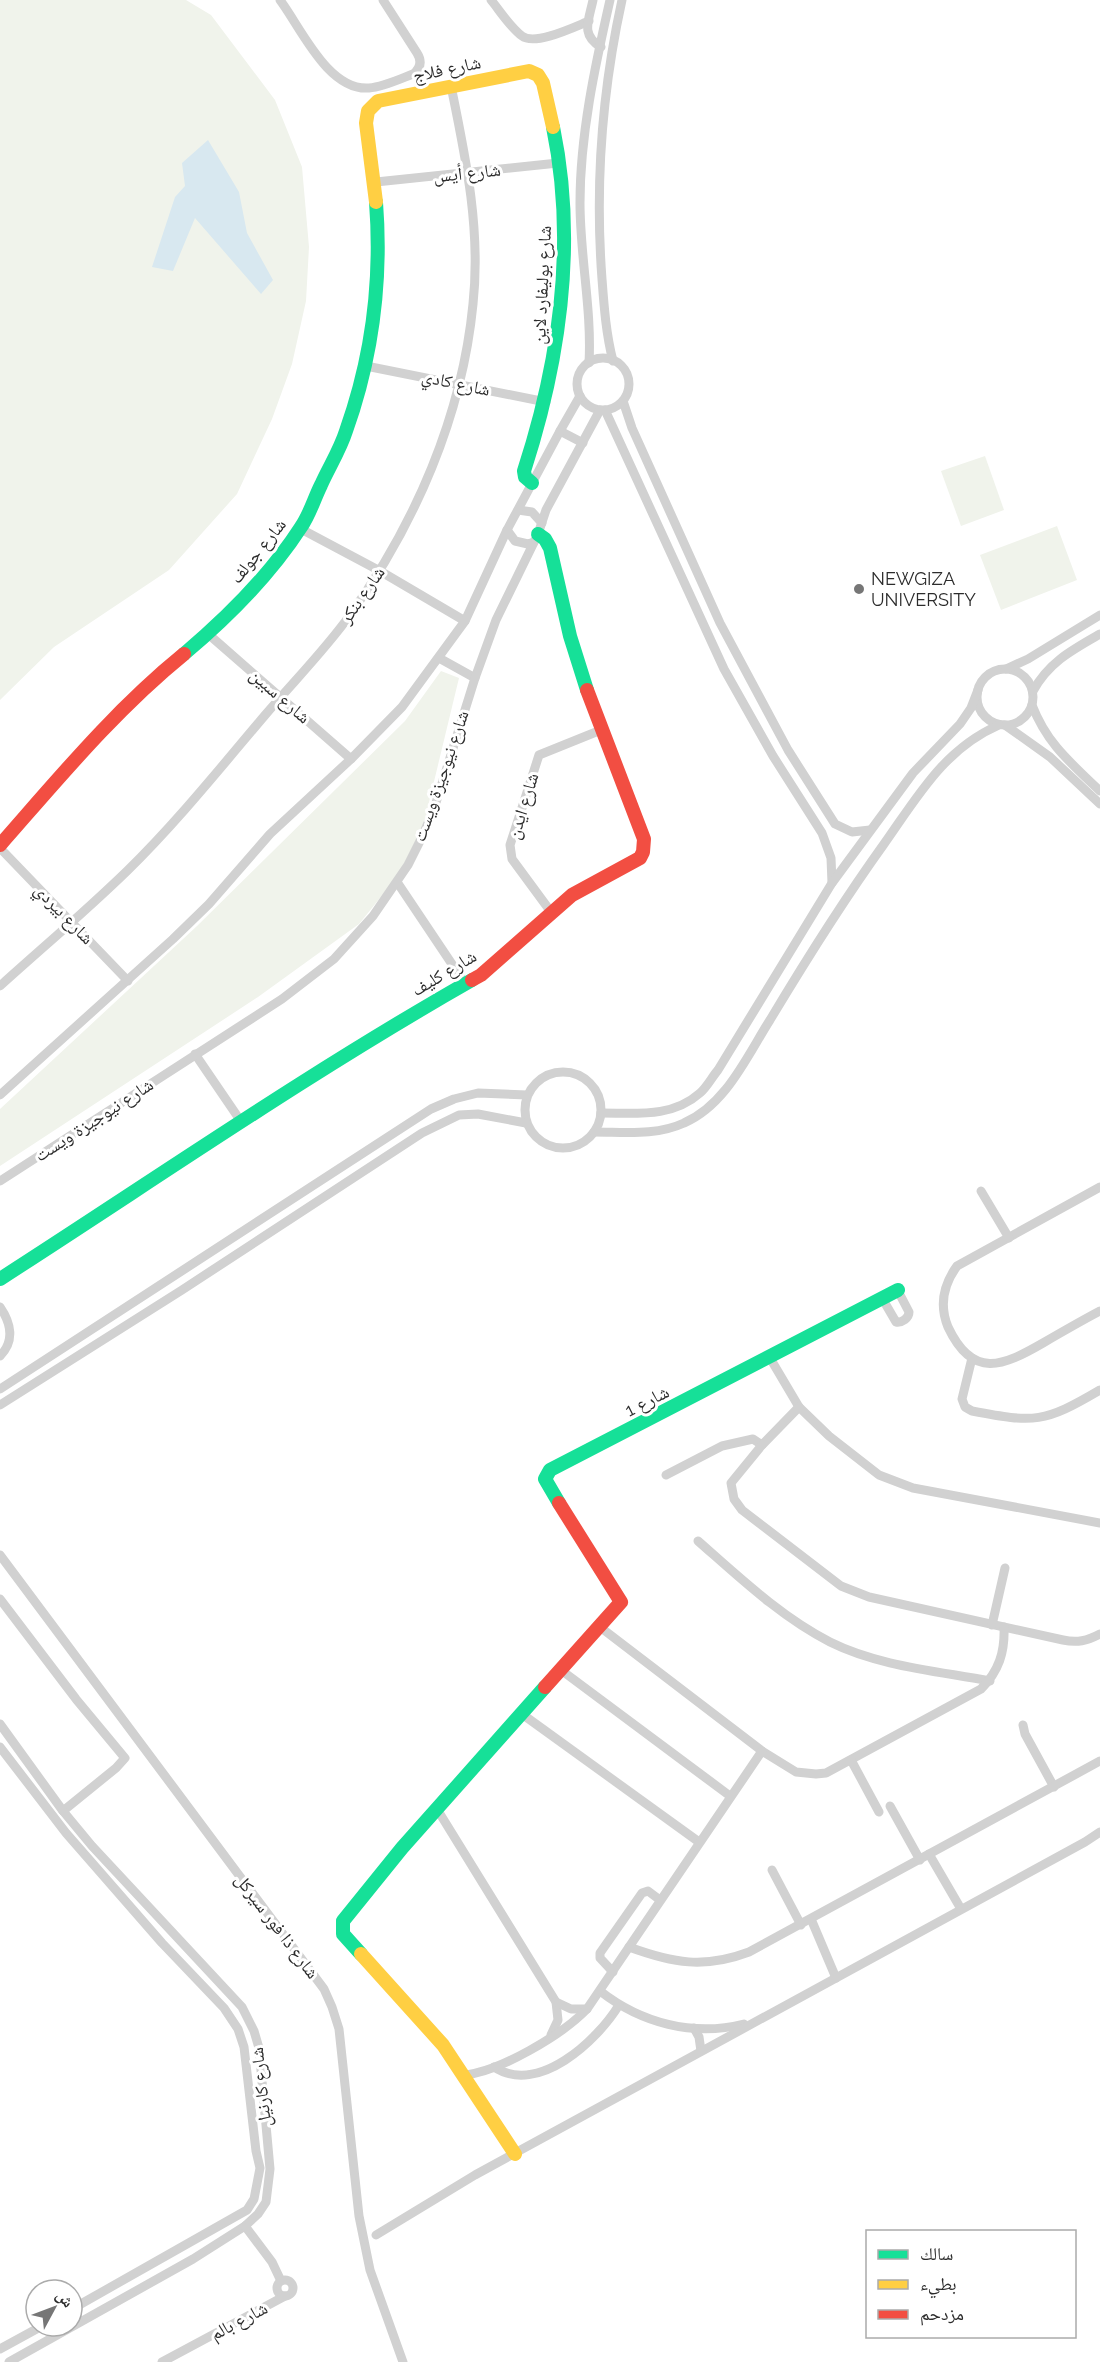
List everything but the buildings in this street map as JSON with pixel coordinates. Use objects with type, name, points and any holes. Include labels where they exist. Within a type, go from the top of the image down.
[{"type":"street","points":[[280,0],[333,75],[352,86],[371,88],[413,74],[420,63],[417,53],[382,0]]},
{"type":"street","points":[[491,0],[520,34],[528,39],[537,39],[589,21]]},
{"type":"street","points":[[593,0],[589,37],[601,47]]},
{"type":"street","points":[[589,363],[581,236],[580,176],[586,124],[610,0]]},
{"type":"street","points":[[613,361],[607,326],[599,232],[599,167],[609,81],[622,0]]},
{"type":"street","name":"شارع فلاج","points":[[365,122],[369,109],[378,101],[529,71],[538,75],[543,83]]},
{"type":"street","name":"شارع بوليفارد لاين","points":[[532,483],[523,473],[546,402],[555,358],[563,285],[564,212],[558,163],[543,83]]},
{"type":"street","name":"شارع بنكر","points":[[0,986],[128,870],[161,836],[348,618],[403,532],[425,485],[443,437],[468,346],[475,270],[474,216],[451,86]]},
{"type":"street","name":"شارع جولف","points":[[0,847],[111,720],[147,684],[241,601],[301,528],[345,433],[366,366],[374,320],[379,274],[379,228],[376,182],[365,122]]},
{"type":"street","name":"شارع أيس","points":[[376,182],[558,163]]},
{"type":"street","points":[[588,321],[607,326]]},
{"type":"street","points":[[601,359],[613,361],[623,368],[628,379],[628,390],[623,401],[618,406],[603,410],[587,404],[580,396],[578,378],[589,363],[601,359]]},
{"type":"street","name":"شارع كادي","points":[[366,366],[546,402]]},
{"type":"street","points":[[0,1095],[128,981],[209,904],[270,834],[351,759],[402,707],[465,621],[507,530],[580,396]]},
{"type":"street","points":[[623,401],[641,449],[742,666],[788,750],[835,824],[852,832],[870,830]]},
{"type":"street","points":[[603,410],[724,669],[773,756],[822,833],[831,858],[832,883]]},
{"type":"street","name":"شارع نيوجيزة ويست","points":[[0,1181],[308,981],[353,939],[397,882],[422,837],[434,809],[475,678],[496,620],[538,533],[549,504],[603,410]]},
{"type":"street","points":[[560,430],[583,443]]},
{"type":"street","points":[[536,436],[552,445]]},
{"type":"street","points":[[507,530],[510,536],[521,543],[538,533],[532,512],[518,510]]},
{"type":"street","points":[[301,528],[465,621]]},
{"type":"street","name":"شارع كليف","points":[[0,1279],[159,1176],[240,1120],[380,1032],[466,985],[496,962],[551,912],[590,884],[635,862],[643,852],[644,840],[601,730],[570,636],[550,548],[538,533]]},
{"type":"street","points":[[601,1113],[655,1114],[679,1107],[700,1092],[718,1070],[832,883],[913,773],[960,724],[971,708],[983,679],[990,673],[1028,659],[1100,615]]},
{"type":"street","name":"شارع سبين","points":[[207,633],[351,759]]},
{"type":"street","points":[[1100,634],[1055,662],[1042,675],[1033,692],[1032,705],[1053,754],[1100,804]]},
{"type":"street","points":[[439,658],[475,678]]},
{"type":"street","points":[[1006,669],[1023,675],[1033,692]]},
{"type":"street","points":[[978,690],[977,699],[984,715],[1053,754],[1100,791]]},
{"type":"street","points":[[594,1132],[652,1133],[685,1123],[713,1104],[735,1077],[838,909],[928,781],[958,749],[978,734],[1022,720],[1032,705]]},
{"type":"street","name":"شارع ايدن","points":[[551,912],[512,859],[510,845],[539,755],[601,730]]},
{"type":"street","points":[[822,833],[835,824]]},
{"type":"street","name":"شارع بيردي","points":[[0,847],[128,981]]},
{"type":"street","points":[[397,882],[466,985]]},
{"type":"street","points":[[780,967],[796,976]]},
{"type":"street","points":[[195,1054],[240,1120]]},
{"type":"street","points":[[555,1072],[568,1072],[590,1083],[597,1093],[601,1113],[594,1132],[581,1144],[560,1149],[539,1141],[531,1133],[524,1112],[527,1095],[534,1085],[543,1077],[555,1072]]},
{"type":"street","points":[[0,1389],[432,1108],[478,1093],[527,1095]]},
{"type":"street","points":[[0,1405],[182,1290],[422,1133],[459,1115],[478,1114],[526,1123]]},
{"type":"street","points":[[1100,1187],[1009,1238],[966,1259],[957,1266],[946,1284],[944,1294],[945,1316],[953,1335],[972,1358],[994,1365],[1010,1361],[1100,1311]]},
{"type":"street","points":[[981,1191],[1009,1238]]},
{"type":"street","points":[[882,1298],[896,1322],[900,1322],[909,1316],[909,1312],[897,1289]]},
{"type":"street","name":"شارع 1","points":[[600,1627],[621,1602],[545,1479],[550,1470],[770,1358],[897,1289]]},
{"type":"street","points":[[0,1307],[10,1325],[8,1345],[0,1356]]},
{"type":"street","points":[[770,1358],[799,1407],[829,1436],[879,1474],[913,1488],[1100,1523]]},
{"type":"street","points":[[972,1358],[962,1399],[965,1407],[972,1411],[1028,1420],[1047,1417],[1100,1390]]},
{"type":"street","points":[[799,1407],[762,1445],[731,1483],[734,1499],[742,1510],[841,1586],[869,1597],[1076,1642],[1090,1640],[1100,1634]]},
{"type":"street","points":[[666,1475],[722,1446],[753,1439],[762,1445]]},
{"type":"street","points":[[699,1541],[779,1609],[830,1642],[893,1664],[990,1681]]},
{"type":"street","name":"شارع ذا فور سيركل","points":[[0,1555],[324,1989],[339,2029],[359,2216],[370,2270],[403,2362]]},
{"type":"street","points":[[992,1625],[1005,1568]]},
{"type":"street","points":[[0,1599],[124,1758],[116,1768],[63,1811]]},
{"type":"street","points":[[515,2154],[443,2045],[343,1934],[342,1927],[349,1912],[437,1809],[600,1627],[762,1750],[796,1772],[806,1774],[826,1773],[981,1689],[990,1681],[1002,1656],[1004,1628]]},
{"type":"street","points":[[561,1670],[730,1796]]},
{"type":"street","points":[[522,1714],[699,1842]]},
{"type":"street","name":"شارع كارنيل","points":[[0,1724],[3,1735],[92,1846],[242,2007],[254,2031],[259,2048],[270,2169],[266,2202],[258,2214],[244,2226],[193,2259],[9,2362]]},
{"type":"street","points":[[1023,1725],[1025,1734],[1053,1787]]},
{"type":"street","name":"شارع كارنيل","points":[[0,1747],[56,1821],[162,1943],[224,2008],[238,2029],[244,2047],[254,2140],[260,2168],[256,2192],[247,2210],[84,2302]]},
{"type":"street","points":[[464,2075],[490,2069],[549,2038],[570,2025],[587,2009],[762,1750]]},
{"type":"street","points":[[850,1760],[879,1812]]},
{"type":"street","points":[[629,1947],[671,1961],[695,1963],[719,1962],[749,1952],[1100,1761]]},
{"type":"street","points":[[890,1806],[920,1860]]},
{"type":"street","points":[[437,1809],[556,2002],[558,2020],[549,2038]]},
{"type":"street","points":[[376,2235],[515,2154],[1100,1832]]},
{"type":"street","points":[[929,1854],[961,1910]]},
{"type":"street","points":[[772,1870],[801,1924]]},
{"type":"street","points":[[108,1881],[118,1872]]},
{"type":"street","points":[[614,1972],[600,1958],[600,1953],[642,1893],[648,1891],[660,1900]]},
{"type":"street","points":[[811,1919],[836,1978]]},
{"type":"street","points":[[600,1991],[619,2005],[652,2020],[694,2028],[723,2028],[758,2020]]},
{"type":"street","points":[[556,2002],[571,2009],[587,2009]]},
{"type":"street","points":[[490,2069],[521,2076],[531,2075],[554,2065],[595,2037],[609,2022],[619,2005]]},
{"type":"street","points":[[694,2028],[701,2042],[701,2051]]},
{"type":"street","points":[[475,2091],[490,2069]]},
{"type":"street","points":[[260,2168],[270,2169]]},
{"type":"street","name":"شارع بالم","points":[[162,2362],[285,2296],[279,2294],[277,2289],[281,2281],[272,2262],[244,2226]]},
{"type":"street","points":[[185,2247],[193,2259]]},
{"type":"street","points":[[0,2349],[24,2336]]},
{"type":"shaded area","points":[[0,0],[186,0],[211,15],[275,100],[302,167],[309,247],[306,301],[292,364],[272,419],[237,494],[169,570],[54,647],[0,700]]},
{"type":"shaded area","points":[[208,140],[239,192],[247,233],[273,280],[261,294],[195,218],[173,271],[152,267],[175,197],[185,186],[182,163]]},
{"type":"shaded area","points":[[985,456],[1004,510],[961,526],[941,471]]},
{"type":"shaded area","points":[[1057,526],[1077,580],[1001,610],[980,555]]},
{"type":"shaded area","points":[[441,671],[459,678],[417,852],[359,924],[258,997],[0,1166],[0,1109],[197,926],[405,721]]},
{"type":"traffic: fast","points":[[532,483],[525,477],[524,471],[547,387],[561,301],[564,258],[564,214],[553,127]]},
{"type":"traffic: fast","points":[[184,654],[247,595],[289,545],[307,517],[341,445],[355,403],[373,318],[378,260],[376,202]]},
{"type":"traffic: fast","points":[[538,534],[545,539],[550,548],[570,636],[587,690]]},
{"type":"traffic: fast","points":[[0,1279],[293,1088],[472,980]]},
{"type":"traffic: fast","points":[[559,1503],[545,1479],[550,1470],[898,1290]]},
{"type":"traffic: fast","points":[[361,1954],[343,1934],[343,1921],[402,1848],[545,1687]]},
{"type":"traffic: slow","points":[[376,202],[366,123],[368,111],[378,101],[529,71],[538,75],[543,83],[553,127]]},
{"type":"traffic: slow","points":[[361,1954],[443,2045],[515,2154]]},
{"type":"traffic: jam","points":[[0,845],[111,721],[184,654]]},
{"type":"traffic: jam","points":[[472,980],[481,975],[572,895],[640,858],[643,852],[644,839],[587,690]]},
{"type":"traffic: jam","points":[[545,1687],[621,1602],[559,1503]]},
{"type":"place","name":"NEWGIZA UNIVERSITY","points":[[859,589]]}]
